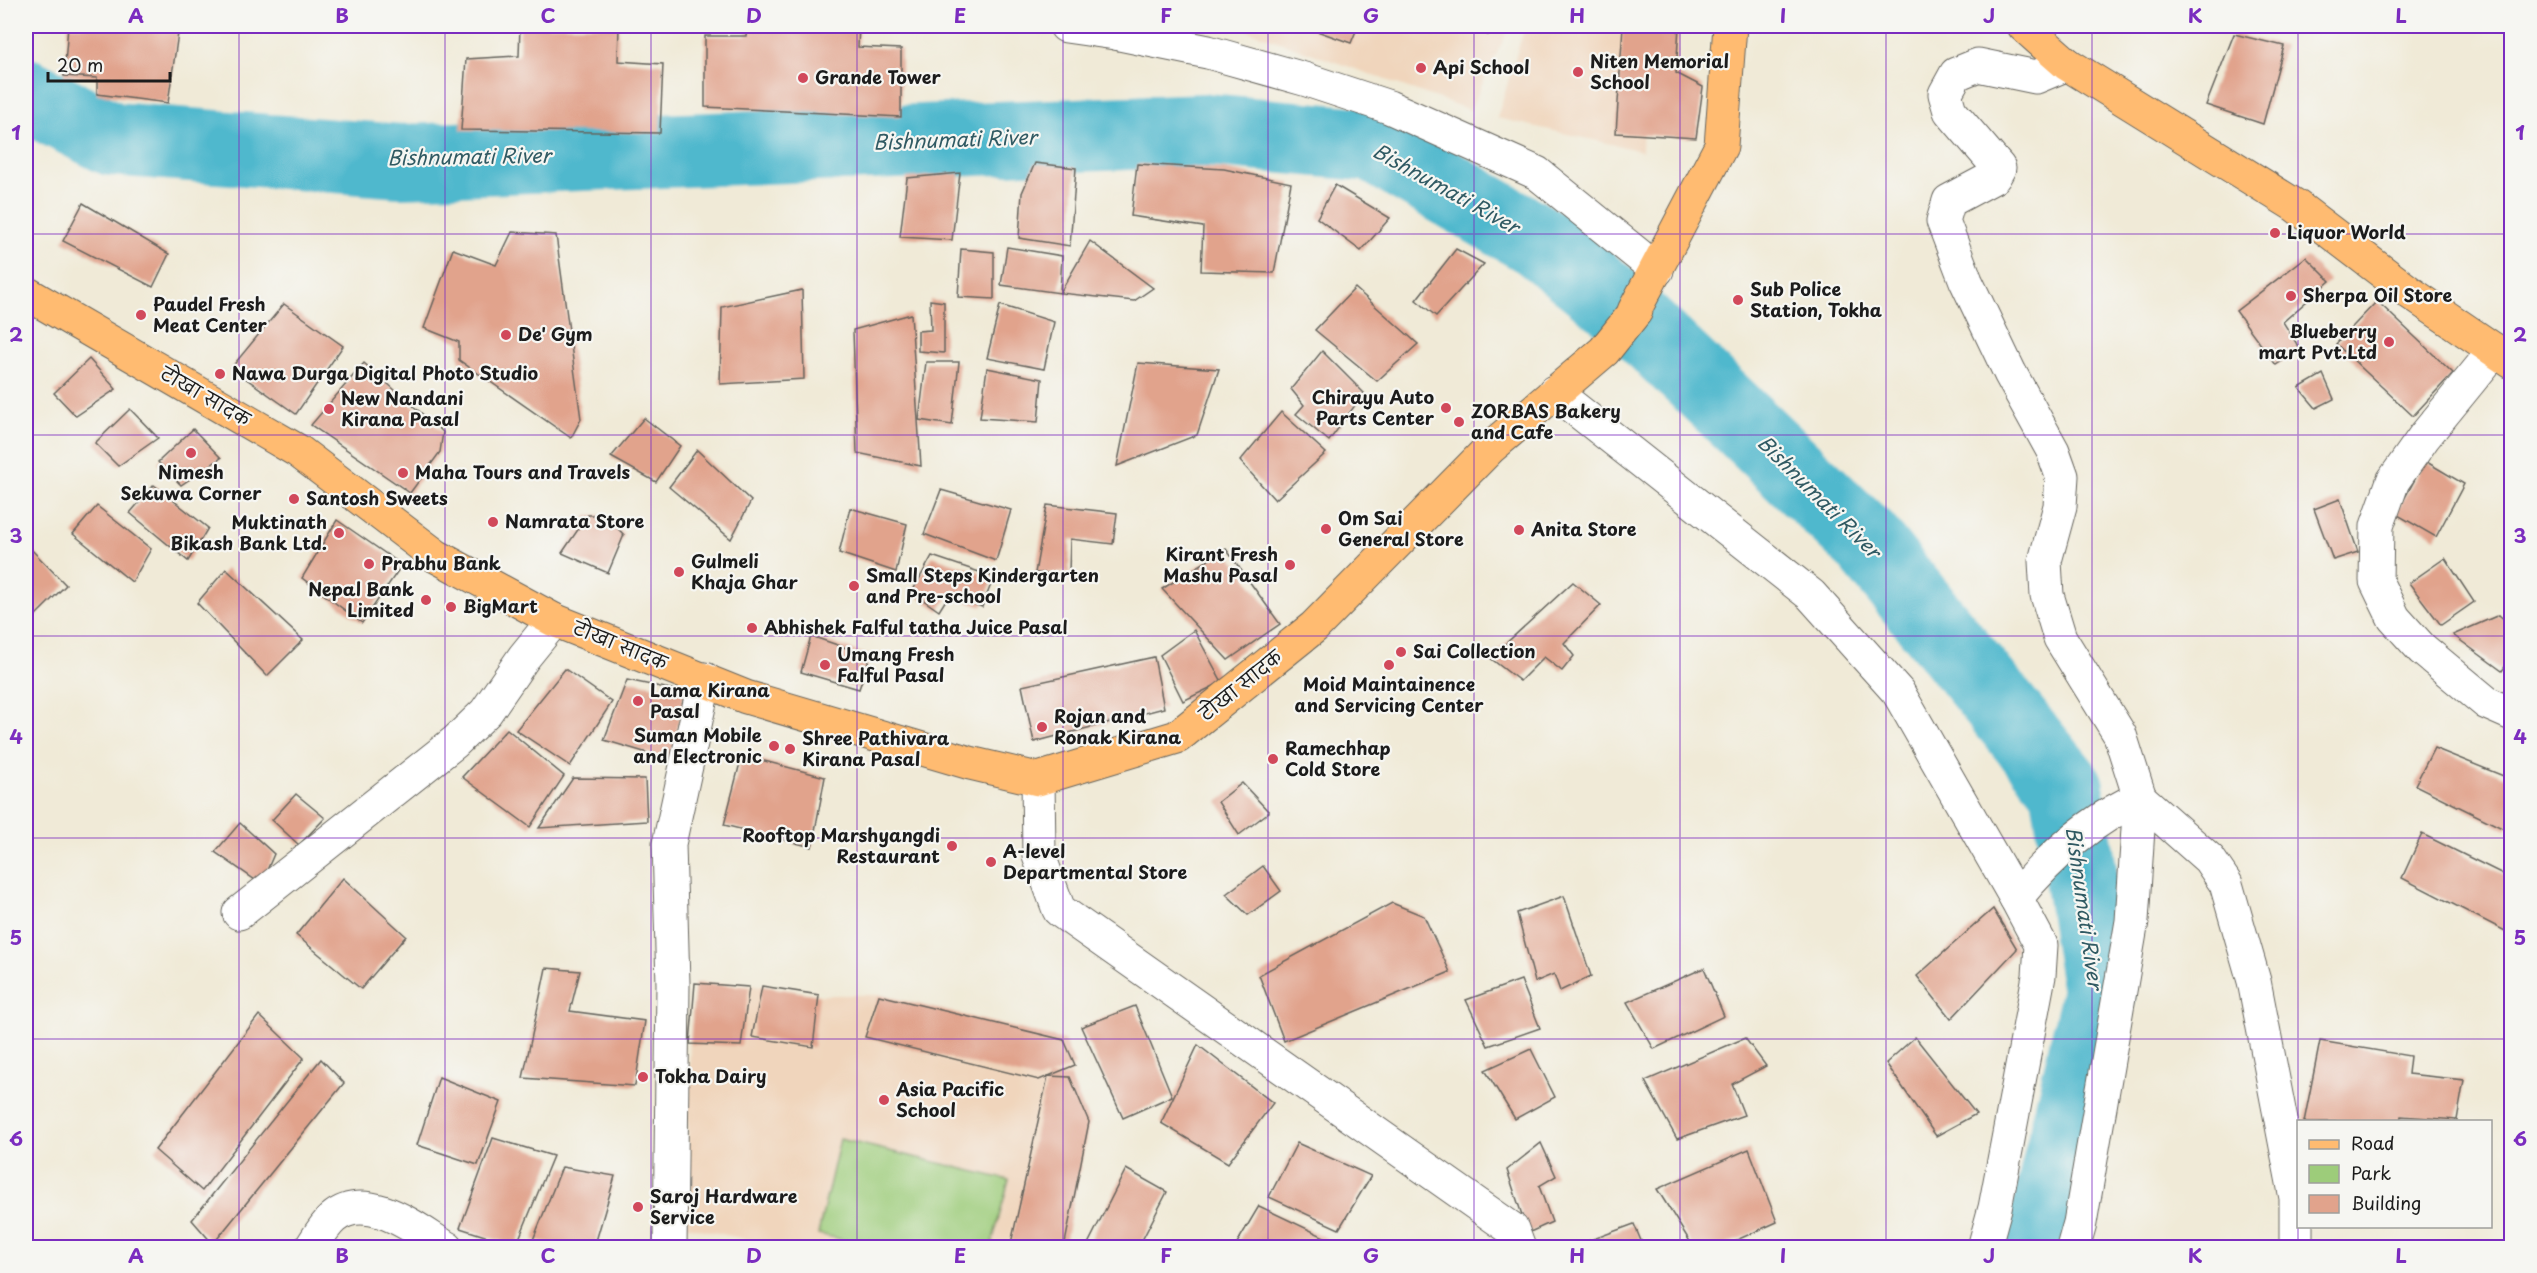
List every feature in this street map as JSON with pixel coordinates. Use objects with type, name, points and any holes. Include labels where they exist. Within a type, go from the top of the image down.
[{"type":"main road","name":"टोखा सादक","points":[[26,293],[298,450],[436,556],[554,620],[746,697],[970,763],[1038,779],[1177,737],[1314,627],[1490,448],[1604,351],[1636,311],[1634,311],[1721,146],[1730,26]]},
{"type":"main road","points":[[2024,26],[2067,64],[2296,206],[2409,292],[2503,356]]},
{"type":"street","points":[[1066,26],[1115,33],[1208,52],[1304,79],[1389,107],[1537,172],[1657,270]]},
{"type":"street","points":[[2067,64],[2036,77],[1978,65],[1956,74],[1945,93],[1950,111],[1999,168],[1994,177],[1949,201],[1943,221],[1966,281],[2010,373],[2053,451],[2062,476],[2060,506],[2045,561],[2047,595],[2060,638],[2120,735],[2132,921],[2080,1223],[2073,1248]]},
{"type":"street","points":[[2503,356],[2424,437],[2393,481],[2377,526],[2376,581],[2394,618],[2422,649],[2487,703],[2511,714]]},
{"type":"street","points":[[1554,392],[1811,595],[1898,692],[2041,945],[2039,976],[1995,1208],[1984,1248]]},
{"type":"street","points":[[239,913],[455,742],[486,712],[524,657],[554,620]]},
{"type":"street","points":[[670,1248],[673,984],[669,844],[705,679]]},
{"type":"street","points":[[1038,779],[1039,856],[1059,910],[1512,1229],[1519,1248]]},
{"type":"street","points":[[2016,898],[2038,871],[2126,804]]},
{"type":"street","points":[[2126,804],[2209,859],[2226,884],[2254,981],[2296,1198],[2296,1248]]},
{"type":"street","points":[[311,1248],[334,1216],[356,1206],[383,1212],[447,1248]]},
{"type":"shaded area","name":"Api School","points":[[1235,26],[1510,26],[1470,110]]},
{"type":"shaded area","name":"Niten Memorial School","points":[[1525,26],[1647,26],[1642,151],[1497,118]]},
{"type":"shaded area","name":"Asia Pacific School","points":[[695,983],[762,986],[819,995],[879,995],[1064,1040],[1075,1065],[1070,1077],[1089,1122],[1064,1247],[780,1247],[686,1226],[690,1044]]},
{"type":"green space","points":[[840,1139],[1009,1180],[991,1247],[874,1247],[818,1234]]},
{"type":"building","points":[[68,26],[179,26],[168,103],[97,94],[97,78],[64,76]]},
{"type":"building","points":[[520,26],[619,26],[618,61],[663,64],[660,133],[461,130],[466,59],[519,56]]},
{"type":"building","name":"Grande Tower","points":[[747,26],[859,26],[858,47],[901,49],[901,117],[705,107],[705,36],[746,36]]},
{"type":"building","points":[[1303,26],[1358,26],[1351,43]]},
{"type":"building","points":[[1470,26],[1493,26],[1488,35]]},
{"type":"building","points":[[1623,26],[1679,26],[1676,73],[1703,87],[1696,138],[1616,133]]},
{"type":"building","points":[[2234,34],[2284,46],[2263,124],[2206,105]]},
{"type":"building","points":[[1035,163],[1076,168],[1070,246],[1019,238],[1022,193]]},
{"type":"building","points":[[1137,164],[1224,169],[1291,183],[1274,273],[1201,271],[1203,227],[1131,216]]},
{"type":"building","points":[[960,173],[952,240],[900,237],[907,178]]},
{"type":"building","points":[[1335,185],[1390,218],[1361,251],[1317,218]]},
{"type":"building","points":[[83,203],[169,254],[153,287],[63,241]]},
{"type":"building","name":"De' Gym","points":[[512,232],[556,235],[581,419],[571,438],[459,360],[459,342],[424,328],[453,249],[496,265]]},
{"type":"building","points":[[1090,241],[1153,288],[1134,301],[1060,293]]},
{"type":"building","points":[[1007,247],[1062,256],[1060,293],[1001,285]]},
{"type":"building","points":[[961,249],[994,252],[994,299],[958,297]]},
{"type":"building","points":[[1456,249],[1484,264],[1436,316],[1416,300]]},
{"type":"building","points":[[2306,257],[2330,281],[2283,322],[2300,349],[2276,365],[2236,311]]},
{"type":"building","points":[[1355,288],[1418,344],[1377,381],[1315,330]]},
{"type":"building","points":[[802,290],[804,379],[720,384],[722,307]]},
{"type":"building","points":[[930,300],[944,302],[944,353],[918,351],[918,331],[931,330]]},
{"type":"building","points":[[2377,301],[2453,373],[2413,416],[2336,344]]},
{"type":"building","points":[[284,304],[343,346],[296,414],[231,368]]},
{"type":"building","points":[[1000,305],[1054,322],[1044,369],[987,358]]},
{"type":"building","points":[[911,314],[921,466],[857,453],[853,330]]},
{"type":"building","points":[[1322,351],[1364,393],[1329,441],[1296,414],[1304,405],[1291,389]]},
{"type":"building","points":[[89,359],[116,389],[76,416],[54,393]]},
{"type":"building","points":[[926,362],[959,362],[952,425],[919,420]]},
{"type":"building","points":[[364,363],[443,432],[440,452],[410,493],[311,425]]},
{"type":"building","points":[[1138,363],[1219,369],[1197,435],[1117,466]]},
{"type":"building","points":[[987,368],[1042,379],[1038,422],[980,418]]},
{"type":"building","points":[[2323,374],[2334,399],[2316,408],[2299,388]]},
{"type":"building","points":[[130,409],[158,438],[118,466],[95,443]]},
{"type":"building","points":[[1281,412],[1326,453],[1275,500],[1240,461]]},
{"type":"building","points":[[644,418],[680,446],[656,482],[611,457]]},
{"type":"building","points":[[193,429],[221,458],[181,485],[158,462]]},
{"type":"building","points":[[697,450],[751,501],[731,539],[669,487]]},
{"type":"building","points":[[2425,461],[2464,484],[2436,537],[2396,514]]},
{"type":"building","points":[[154,485],[208,528],[188,561],[130,513]]},
{"type":"building","points":[[941,490],[1011,510],[996,561],[924,534]]},
{"type":"building","points":[[2340,499],[2358,552],[2333,560],[2314,509]]},
{"type":"building","points":[[1047,505],[1117,513],[1113,544],[1070,539],[1069,573],[1035,573]]},
{"type":"building","points":[[97,506],[151,549],[132,582],[73,534]]},
{"type":"building","points":[[850,508],[907,524],[896,572],[839,553]]},
{"type":"building","points":[[588,515],[605,515],[624,535],[608,573],[562,553]]},
{"type":"building","points":[[337,520],[402,565],[362,623],[302,578]]},
{"type":"building","points":[[26,544],[66,585],[35,616],[26,607]]},
{"type":"building","points":[[1226,549],[1280,624],[1228,660],[1162,589]]},
{"type":"building","points":[[932,556],[994,577],[982,607],[949,595],[939,611],[912,592]]},
{"type":"building","points":[[2445,558],[2474,602],[2441,625],[2409,583]]},
{"type":"building","points":[[226,569],[303,640],[267,676],[197,603]]},
{"type":"building","points":[[1573,582],[1601,605],[1564,643],[1574,656],[1562,671],[1544,657],[1520,681],[1490,658]]},
{"type":"building","points":[[2499,615],[2511,626],[2511,658],[2502,671],[2453,635]]},
{"type":"building","points":[[1194,630],[1222,682],[1183,701],[1160,655]]},
{"type":"building","points":[[811,636],[870,656],[859,689],[801,672]]},
{"type":"building","points":[[1154,657],[1164,708],[1034,742],[1022,686]]},
{"type":"building","points":[[565,669],[612,702],[570,766],[516,730]]},
{"type":"building","points":[[627,680],[685,692],[671,760],[604,740]]},
{"type":"building","points":[[507,729],[564,776],[530,827],[462,777]]},
{"type":"building","points":[[2434,748],[2511,779],[2511,823],[2506,830],[2415,785]]},
{"type":"building","points":[[742,755],[825,777],[812,847],[724,825]]},
{"type":"building","points":[[573,778],[645,779],[647,821],[539,828]]},
{"type":"building","points":[[1242,783],[1269,812],[1239,835],[1218,802]]},
{"type":"building","points":[[296,794],[325,818],[299,845],[272,820]]},
{"type":"building","points":[[240,823],[274,854],[261,884],[215,852]]},
{"type":"building","points":[[2422,834],[2511,878],[2511,934],[2402,878]]},
{"type":"building","points":[[1263,866],[1281,891],[1248,915],[1226,894]]},
{"type":"building","points":[[343,878],[406,936],[361,989],[296,935]]},
{"type":"building","points":[[1564,896],[1591,976],[1560,991],[1554,974],[1535,982],[1517,913]]},
{"type":"building","points":[[1392,903],[1424,916],[1450,972],[1284,1041],[1259,975]]},
{"type":"building","points":[[1993,909],[2017,949],[1951,1019],[1917,976]]},
{"type":"building","points":[[546,968],[580,971],[570,1011],[645,1021],[635,1086],[523,1078]]},
{"type":"building","points":[[1704,968],[1724,1016],[1654,1049],[1627,1002]]},
{"type":"building","points":[[1521,980],[1540,1028],[1488,1046],[1466,1000]]},
{"type":"building","points":[[695,983],[749,987],[741,1046],[690,1044]]},
{"type":"building","points":[[762,986],[819,995],[813,1047],[752,1037]]},
{"type":"building","points":[[879,995],[1064,1040],[1075,1065],[1039,1080],[865,1037]]},
{"type":"building","points":[[1135,1006],[1172,1096],[1123,1118],[1081,1027]]},
{"type":"building","points":[[259,1015],[304,1058],[202,1191],[155,1150]]},
{"type":"building","points":[[1915,1037],[1976,1114],[1936,1136],[1886,1063]]},
{"type":"building","points":[[1745,1038],[1766,1066],[1732,1084],[1744,1115],[1677,1139],[1645,1081]]},
{"type":"building","points":[[2320,1041],[2410,1056],[2408,1074],[2464,1080],[2457,1120],[2401,1116],[2400,1120],[2304,1120]]},
{"type":"building","points":[[1198,1045],[1273,1103],[1228,1163],[1161,1123]]},
{"type":"building","points":[[1531,1049],[1555,1097],[1515,1119],[1485,1070]]},
{"type":"building","points":[[321,1059],[344,1083],[213,1244],[192,1220]]},
{"type":"building","points":[[1048,1076],[1070,1077],[1089,1122],[1064,1248],[1010,1248]]},
{"type":"building","points":[[439,1077],[501,1102],[478,1165],[417,1145]]},
{"type":"building","points":[[493,1138],[553,1156],[516,1246],[460,1228]]},
{"type":"building","points":[[1297,1143],[1371,1176],[1339,1229],[1269,1197]]},
{"type":"building","points":[[1541,1143],[1556,1176],[1539,1186],[1552,1222],[1528,1233],[1507,1170]]},
{"type":"building","points":[[1749,1149],[1777,1222],[1719,1248],[1694,1248],[1657,1189]]},
{"type":"building","points":[[562,1167],[615,1176],[594,1248],[579,1248],[533,1240]]},
{"type":"building","points":[[1126,1169],[1167,1192],[1138,1248],[1086,1248]]},
{"type":"building","points":[[1259,1206],[1337,1243],[1334,1248],[1244,1248],[1237,1243]]},
{"type":"building","points":[[1634,1224],[1644,1248],[1572,1248],[1572,1247]]},
{"type":"waterway","name":"Bishnumati River","points":[[26,95],[112,139],[401,161],[1207,130],[1372,145],[1538,241],[1620,306],[1866,541],[2067,788],[2099,991],[2040,1248]]},
{"type":"place","name":"Api School","points":[[1421,68]]},
{"type":"place","name":"Niten Memorial School","points":[[1578,72]]},
{"type":"place","name":"Grande Tower","points":[[803,78]]},
{"type":"place","name":"Liquor World","points":[[2275,233]]},
{"type":"place","name":"Sherpa Oil Store","points":[[2291,296]]},
{"type":"place","name":"Sub Police Station, Tokha","points":[[1738,300]]},
{"type":"place","name":"Paudel Fresh Meat Center","points":[[141,315]]},
{"type":"place","name":"De' Gym","points":[[506,335]]},
{"type":"place","name":"Blueberry mart Pvt.Ltd","points":[[2389,342]]},
{"type":"place","name":"Nawa Durga Digital Photo Studio","points":[[220,374]]},
{"type":"place","name":"Chirayu Auto Parts Center","points":[[1446,408]]},
{"type":"place","name":"New Nandani Kirana Pasal","points":[[329,409]]},
{"type":"place","name":"ZORBAS Bakery and Cafe","points":[[1459,422]]},
{"type":"place","name":"Nimesh Sekuwa Corner","points":[[191,453]]},
{"type":"place","name":"Maha Tours and Travels","points":[[403,473]]},
{"type":"place","name":"Santosh Sweets","points":[[294,499]]},
{"type":"place","name":"Namrata Store","points":[[493,522]]},
{"type":"place","name":"Om Sai General Store","points":[[1326,529]]},
{"type":"place","name":"Anita Store","points":[[1519,530]]},
{"type":"place","name":"Muktinath Bikash Bank Ltd.","points":[[339,533]]},
{"type":"place","name":"Prabhu Bank","points":[[369,564]]},
{"type":"place","name":"Kirant Fresh Mashu Pasal","points":[[1290,565]]},
{"type":"place","name":"Gulmeli Khaja Ghar","points":[[679,572]]},
{"type":"place","name":"Small Steps Kindergarten and Pre-school","points":[[854,586]]},
{"type":"place","name":"Nepal Bank Limited","points":[[426,600]]},
{"type":"place","name":"BigMart","points":[[451,607]]},
{"type":"place","name":"Abhishek Falful tatha Juice Pasal","points":[[752,628]]},
{"type":"place","name":"Sai Collection","points":[[1401,652]]},
{"type":"place","name":"Umang Fresh Falful Pasal","points":[[825,665]]},
{"type":"place","name":"Moid Maintainence and Servicing Center","points":[[1389,665]]},
{"type":"place","name":"Lama Kirana Pasal","points":[[638,701]]},
{"type":"place","name":"Rojan and Ronak Kirana","points":[[1042,727]]},
{"type":"place","name":"Suman Mobile and Electronic","points":[[774,746]]},
{"type":"place","name":"Shree Pathivara Kirana Pasal","points":[[790,749]]},
{"type":"place","name":"Ramechhap Cold Store","points":[[1273,759]]},
{"type":"place","name":"Rooftop Marshyangdi Restaurant","points":[[952,846]]},
{"type":"place","name":"A-level Departmental Store","points":[[991,862]]},
{"type":"place","name":"Tokha Dairy","points":[[643,1077]]},
{"type":"place","name":"Asia Pacific School","points":[[884,1100]]},
{"type":"place","name":"Saroj Hardware Service","points":[[638,1207]]}]
